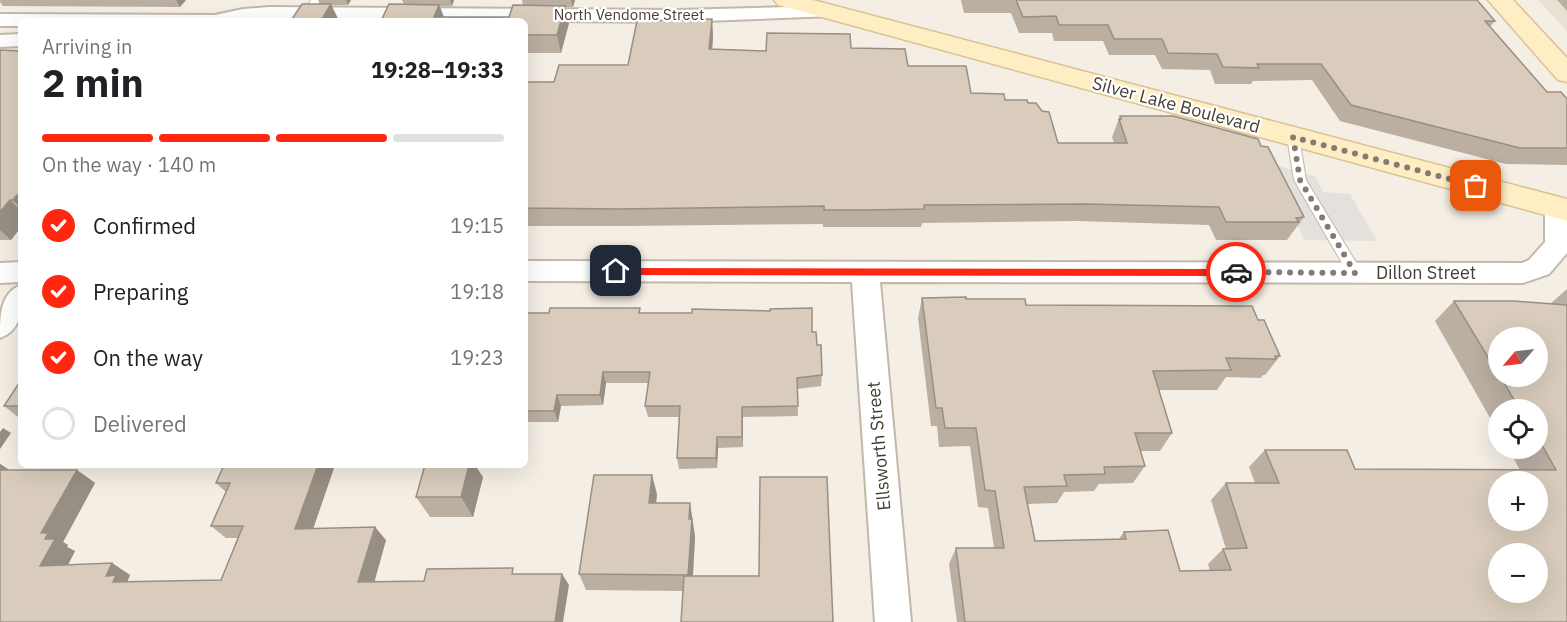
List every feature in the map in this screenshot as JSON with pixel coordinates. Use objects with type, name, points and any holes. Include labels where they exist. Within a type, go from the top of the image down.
[{"type":"main road","name":"Silver Lake Boulevard","points":[[786,0],[1563,209]]},
{"type":"main road","points":[[1500,0],[1567,74]]},
{"type":"street","points":[[218,18],[230,0]]},
{"type":"street","name":"North Vendome Street","points":[[230,18],[312,7],[678,16],[827,12]]},
{"type":"street","name":"North Vendome Street","points":[[0,20],[18,20]]},
{"type":"street","points":[[0,41],[18,40]]},
{"type":"street","name":"Dillon Street","points":[[528,272],[1523,273],[1539,267],[1558,245],[1563,209]]},
{"type":"street","name":"Ellsworth Street","points":[[865,271],[893,622]]},
{"type":"street","points":[[0,273],[18,272]]},
{"type":"street","points":[[0,326],[18,300]]},
{"type":"lane","points":[[1293,137],[1300,180],[1355,273]]},
{"type":"shaded area","points":[[1538,0],[1567,0],[1567,31]]},
{"type":"shaded area","points":[[1273,164],[1316,177],[1323,192],[1350,194],[1377,241],[1304,240]]},
{"type":"building","points":[[1016,0],[1477,0],[1495,21],[1485,21],[1547,92],[1561,92],[1567,99],[1567,148],[1520,148],[1351,105],[1321,64],[1257,64],[1259,68],[1223,67],[1217,54],[1168,53],[1162,39],[1114,39],[1108,25],[1059,25],[1056,16],[1023,17]]},
{"type":"building","points":[[302,4],[331,4],[323,18],[293,18]]},
{"type":"building","points":[[389,4],[439,5],[434,17],[509,17],[513,5],[565,6],[557,35],[528,35],[528,18],[382,18]]},
{"type":"building","points":[[712,19],[709,49],[766,51],[767,33],[850,34],[851,48],[905,49],[908,66],[966,66],[971,93],[1004,94],[1005,100],[1027,100],[1028,103],[1036,103],[1042,111],[1049,112],[1058,143],[1127,143],[1120,116],[1173,116],[1258,139],[1261,146],[1268,147],[1304,217],[1296,218],[1299,222],[1226,222],[1219,207],[1084,204],[924,205],[924,209],[866,210],[824,210],[824,206],[528,208],[528,82],[554,82],[559,65],[628,65],[637,21]]},
{"type":"building","points":[[0,50],[18,51],[18,195],[10,200],[0,212]]},
{"type":"building","points":[[922,298],[1025,299],[1026,305],[1252,306],[1258,320],[1264,320],[1280,356],[1275,356],[1276,359],[1226,358],[1231,370],[1153,371],[1172,433],[1135,433],[1145,466],[1104,467],[1105,474],[1064,475],[1067,486],[1024,487],[1035,541],[1126,539],[1124,532],[1168,530],[1180,571],[1231,570],[1223,549],[1247,548],[1226,483],[1279,483],[1265,450],[1347,450],[1355,469],[1556,470],[1548,456],[1548,399],[1514,399],[1506,387],[1548,387],[1548,327],[1488,327],[1488,357],[1454,301],[1514,301],[1567,305],[1567,622],[965,622],[956,548],[1004,548],[995,491],[985,490],[976,428],[945,428],[942,408],[936,408]]},
{"type":"building","points":[[550,308],[640,308],[639,313],[692,313],[692,309],[770,311],[770,309],[812,308],[812,332],[816,332],[817,345],[821,345],[822,375],[797,378],[798,406],[742,407],[742,437],[717,437],[716,458],[677,458],[680,406],[645,406],[650,372],[603,372],[600,395],[557,395],[554,411],[528,411],[528,313],[549,313]]},
{"type":"building","points":[[18,385],[18,406],[4,406]]},
{"type":"building","points":[[223,468],[317,468],[295,529],[375,527],[358,582],[424,581],[427,569],[513,568],[512,574],[562,574],[555,622],[0,622],[0,470],[77,470],[41,533],[48,533],[45,539],[55,539],[40,566],[112,563],[106,576],[116,575],[113,582],[221,580],[243,526],[211,526],[230,483],[216,483]]},
{"type":"building","points":[[424,468],[468,468],[461,497],[416,497]]},
{"type":"building","points":[[594,475],[652,475],[649,503],[690,503],[689,519],[692,519],[688,575],[579,574]]},
{"type":"building","points":[[760,477],[827,477],[833,622],[681,622],[684,576],[759,576]]},
{"type":"way so far","points":[[1236,272],[1355,273],[1300,180],[1293,137],[1476,186]]},
{"type":"route","points":[[616,271],[1236,272]]}]
